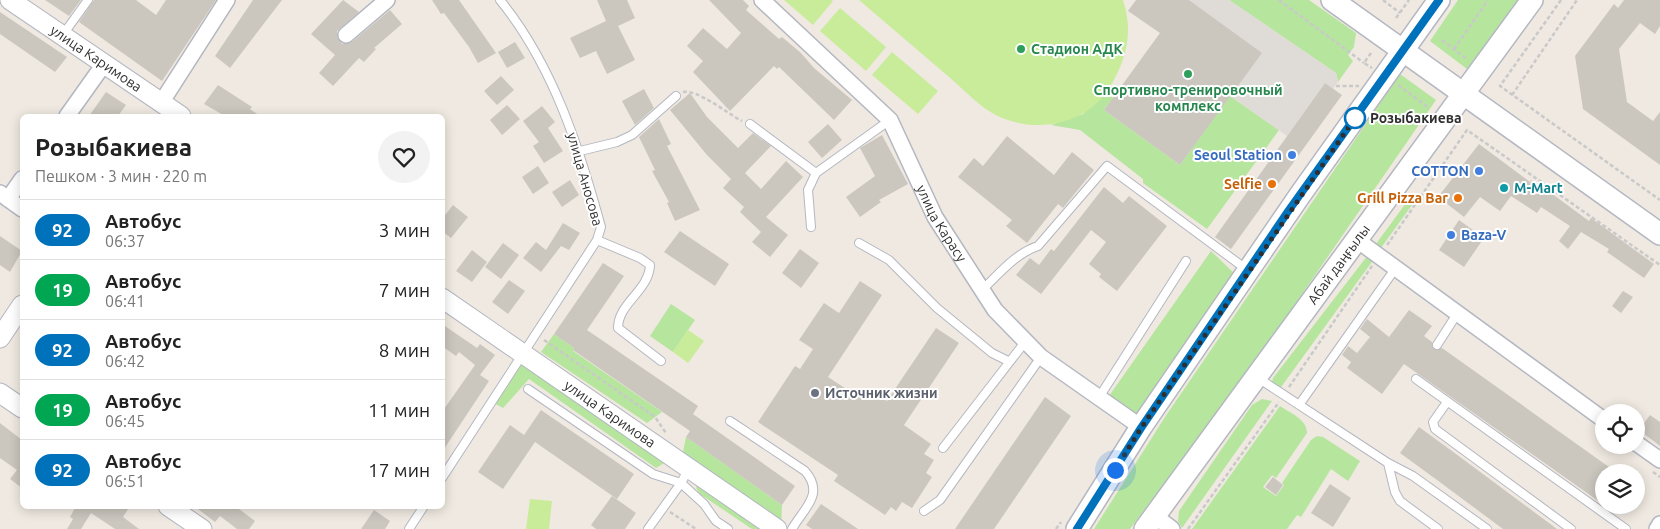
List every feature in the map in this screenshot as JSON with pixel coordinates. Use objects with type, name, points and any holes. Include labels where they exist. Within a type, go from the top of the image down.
[{"type":"main road","points":[[1332,0],[1660,234]]},
{"type":"main road","points":[[1077,529],[1141,428],[1300,195],[1439,0]]},
{"type":"main road","name":"Абай даңғылы","points":[[1150,522],[1532,0]]},
{"type":"street","name":"улица Каримова","points":[[10,0],[104,64],[157,110],[173,114]]},
{"type":"street","points":[[157,110],[227,0]]},
{"type":"street","points":[[346,35],[387,0]]},
{"type":"street","name":"улица Карасу","points":[[762,0],[890,120],[935,218],[995,310],[1041,358],[1141,428]]},
{"type":"street","points":[[68,114],[104,64]]},
{"type":"street","points":[[20,181],[4,196],[20,208]]},
{"type":"street","points":[[1357,240],[1595,414]]},
{"type":"street","name":"улица Каримова","points":[[445,300],[524,354],[685,476],[777,529]]},
{"type":"street","points":[[0,338],[20,308]]},
{"type":"street","points":[[0,393],[20,407]]},
{"type":"street","points":[[1645,449],[1660,460]]},
{"type":"street","points":[[172,509],[202,529]]},
{"type":"street","points":[[1150,522],[1172,529]]},
{"type":"street","points":[[1657,529],[1660,524]]},
{"type":"lane","points":[[62,36],[88,0]]},
{"type":"lane","name":"улица Аносова","points":[[445,473],[597,240],[601,228],[580,151],[544,71],[519,23],[500,0]]},
{"type":"lane","points":[[580,151],[617,142],[632,135],[676,96]]},
{"type":"lane","points":[[811,227],[808,190],[816,173],[890,120]]},
{"type":"lane","points":[[750,124],[816,173]]},
{"type":"lane","points":[[982,290],[1022,253],[1038,246],[1107,166],[1249,271]]},
{"type":"lane","points":[[597,240],[640,258],[650,265],[650,272],[645,281],[620,314],[618,328],[661,361]]},
{"type":"lane","points":[[859,243],[889,260],[937,308],[992,353],[1008,361]]},
{"type":"lane","points":[[1098,399],[1186,262]]},
{"type":"lane","points":[[1299,405],[1395,269]]},
{"type":"lane","points":[[1436,345],[1457,314]]},
{"type":"lane","points":[[943,448],[1008,361],[1025,342]]},
{"type":"lane","points":[[924,512],[940,500],[1041,358]]},
{"type":"lane","points":[[1256,377],[1388,463],[1414,476],[1487,529]]},
{"type":"lane","points":[[1416,379],[1626,529]]},
{"type":"lane","points":[[528,389],[653,474],[685,476]]},
{"type":"lane","points":[[1447,402],[1433,422],[1435,429],[1571,529]]},
{"type":"lane","points":[[730,422],[805,471],[813,480],[814,489],[809,505],[792,529]]},
{"type":"lane","points":[[1388,463],[1394,492],[1400,501],[1438,529]]},
{"type":"lane","points":[[648,529],[685,476]]},
{"type":"lane","points":[[685,476],[716,521],[728,529]]},
{"type":"lane","points":[[409,529],[422,509]]},
{"type":"path","points":[[1279,0],[1364,62]]},
{"type":"path","points":[[1383,0],[1400,13]]},
{"type":"path","points":[[1396,18],[1409,0]]},
{"type":"path","points":[[1454,49],[1488,0]]},
{"type":"path","points":[[1561,0],[1500,86],[1660,200]]},
{"type":"path","points":[[1512,95],[1577,0]]},
{"type":"path","points":[[1442,40],[1468,60]]},
{"type":"path","points":[[1396,83],[1429,108]]},
{"type":"path","points":[[1336,86],[1360,86]]},
{"type":"path","points":[[676,96],[685,91],[690,91],[750,124]]},
{"type":"path","points":[[1188,529],[1284,395],[1467,130],[1660,265]]},
{"type":"path","points":[[543,339],[655,417],[667,435]]},
{"type":"path","points":[[664,507],[696,529]]},
{"type":"green space","points":[[784,0],[831,0],[833,1],[813,25]]},
{"type":"green space","name":"Стадион АДК","points":[[859,0],[1123,0],[1128,24],[1128,36],[1124,58],[1119,69],[1108,90],[1097,103],[1084,113],[1069,120],[1053,124],[1036,125],[1020,123],[1004,119],[989,111]]},
{"type":"green space","points":[[1229,0],[1309,0],[1356,33],[1354,47],[1348,55],[1353,61],[1338,82],[1336,73]]},
{"type":"green space","points":[[1458,0],[1518,0],[1467,69],[1430,41]]},
{"type":"green space","points":[[840,8],[886,47],[866,71],[820,31]]},
{"type":"green space","points":[[892,52],[938,91],[918,114],[872,75]]},
{"type":"green space","points":[[1400,74],[1436,100],[1262,352],[1130,529],[1094,529],[1165,417]]},
{"type":"green space","points":[[1106,92],[1113,98],[1104,110],[1180,165],[1230,96],[1279,130],[1207,229],[1143,183],[1143,179],[1080,130],[1051,125],[1083,114]]},
{"type":"green space","points":[[1406,203],[1412,205],[1378,252],[1373,248]]},
{"type":"green space","points":[[1211,251],[1238,277],[1143,419],[1109,396]]},
{"type":"green space","points":[[1368,255],[1374,259],[1276,394],[1271,386],[1273,378]]},
{"type":"green space","points":[[671,304],[695,320],[673,352],[650,336]]},
{"type":"green space","points":[[688,330],[704,341],[688,363],[673,352]]},
{"type":"green space","points":[[554,334],[574,348],[573,351],[662,412],[647,423],[541,352]]},
{"type":"green space","points":[[524,354],[674,457],[656,468],[529,379],[503,408],[492,402]]},
{"type":"green space","points":[[1262,399],[1272,401],[1182,528],[1178,521],[1179,511],[1252,405]]},
{"type":"green space","points":[[1280,406],[1301,420],[1307,433],[1276,478],[1272,475],[1263,487],[1276,496],[1284,485],[1282,483],[1311,440],[1317,436],[1323,437],[1360,461],[1348,481],[1331,469],[1301,517],[1297,515],[1287,529],[1192,529]]},
{"type":"green space","points":[[686,437],[782,505],[781,529],[752,529],[700,494],[696,488],[701,477],[681,462]]},
{"type":"green space","points":[[530,499],[552,501],[549,529],[526,529]]},
{"type":"shaded area","points":[[1189,0],[1229,0],[1336,73],[1338,82],[1333,89],[1325,83],[1287,136],[1230,96],[1261,53]]},
{"type":"building","points":[[45,0],[81,0],[69,16]]},
{"type":"building","points":[[94,0],[136,0],[156,15],[166,0],[216,0],[162,81],[79,22]]},
{"type":"building","points":[[253,0],[282,0],[230,68],[215,56]]},
{"type":"building","points":[[343,0],[359,12],[337,31],[337,37],[342,44],[352,42],[390,10],[402,24],[374,48],[376,49],[364,62],[359,58],[333,86],[319,73],[335,55],[311,34]]},
{"type":"building","points":[[432,0],[459,0],[496,53],[478,63],[469,47],[444,13],[441,14]]},
{"type":"building","points":[[597,0],[627,0],[635,18],[618,26],[635,60],[607,74],[596,51],[580,58],[570,38],[606,21]]},
{"type":"building","points":[[709,0],[743,0],[749,6],[746,10],[779,39],[782,37],[801,53],[814,68],[852,100],[834,120],[779,67],[777,69],[774,66],[730,111],[693,72],[703,61],[687,46],[703,28],[727,49],[741,33]]},
{"type":"building","name":"Спортивно-тренировочный комплекс","points":[[1136,0],[1189,0],[1262,53],[1180,165],[1104,110],[1160,33],[1128,11]]},
{"type":"building","points":[[1624,0],[1660,0],[1660,26],[1655,34],[1640,23],[1619,49],[1627,102],[1653,121],[1660,112],[1660,165],[1583,109],[1575,56],[1614,4],[1618,8]]},
{"type":"building","points":[[0,12],[67,57],[55,72],[0,34]]},
{"type":"building","points":[[515,42],[525,58],[507,68],[498,52]]},
{"type":"building","points":[[501,76],[514,90],[497,105],[484,91]]},
{"type":"building","points":[[1325,83],[1342,95],[1231,249],[1215,237]]},
{"type":"building","points":[[218,85],[252,107],[250,109],[257,114],[222,114],[204,104]]},
{"type":"building","points":[[644,89],[654,108],[635,125],[622,101]]},
{"type":"building","points":[[106,92],[126,105],[119,114],[90,114]]},
{"type":"building","points":[[690,93],[707,117],[738,148],[753,133],[771,146],[745,173],[761,189],[786,161],[803,177],[766,217],[788,235],[770,257],[752,242],[761,232],[740,212],[744,207],[723,188],[731,179],[707,155],[670,110]]},
{"type":"building","points":[[507,105],[520,119],[502,135],[490,120]]},
{"type":"building","points":[[542,106],[555,122],[548,128],[563,151],[544,163],[533,146],[539,142],[523,121]]},
{"type":"building","points":[[659,119],[671,144],[667,146],[700,210],[675,221],[667,203],[669,202],[652,171],[655,170],[639,137]]},
{"type":"building","points":[[828,124],[842,140],[822,158],[808,142]]},
{"type":"building","points":[[882,135],[908,184],[879,200],[881,202],[860,217],[846,197],[875,176],[860,148]]},
{"type":"building","points":[[1007,136],[1054,175],[1072,152],[1094,170],[1063,208],[1058,204],[1027,243],[1006,226],[1012,220],[958,177],[974,158],[983,166]]},
{"type":"building","points":[[1479,144],[1530,182],[1531,180],[1551,193],[1589,221],[1591,218],[1654,264],[1644,278],[1607,252],[1609,249],[1581,232],[1568,249],[1559,241],[1570,226],[1541,207],[1537,213],[1511,196],[1500,211],[1480,197],[1464,217],[1438,197]]},
{"type":"building","points":[[538,166],[549,183],[533,194],[522,177]]},
{"type":"building","points":[[570,180],[579,195],[562,207],[552,192]]},
{"type":"building","points":[[1104,187],[1123,203],[1129,196],[1167,226],[1117,291],[1099,277],[1101,274],[1089,264],[1106,242],[1091,230],[1041,294],[1016,275],[1030,258],[1039,265],[1051,249],[1054,251]]},
{"type":"building","points":[[453,205],[468,217],[451,238],[445,233],[445,215]]},
{"type":"building","points":[[1459,220],[1484,238],[1464,267],[1439,250]]},
{"type":"building","points":[[563,223],[580,233],[569,250],[561,246],[541,272],[523,258],[536,242],[546,250]]},
{"type":"building","points":[[680,231],[729,264],[715,286],[664,252]]},
{"type":"building","points":[[0,236],[20,250],[20,254],[10,272],[0,265]]},
{"type":"building","points":[[503,243],[519,255],[501,279],[485,267]]},
{"type":"building","points":[[800,249],[819,263],[801,288],[782,273]]},
{"type":"building","points":[[472,250],[487,262],[472,282],[456,271]]},
{"type":"building","points":[[603,263],[624,276],[587,330],[698,406],[693,414],[795,486],[782,505],[686,437],[690,431],[573,350],[574,348],[554,334]]},
{"type":"building","points":[[509,280],[525,291],[508,314],[492,302]]},
{"type":"building","name":"Источник жизни","points":[[860,281],[882,295],[828,377],[860,398],[867,388],[887,401],[936,328],[959,343],[904,425],[931,444],[924,454],[934,460],[926,473],[932,477],[912,508],[902,502],[896,511],[891,507],[885,515],[834,481],[838,475],[758,422],[795,366],[800,369],[813,349],[799,340],[824,303],[839,313]]},
{"type":"building","points":[[1623,291],[1633,297],[1621,313],[1612,306]]},
{"type":"building","points":[[1409,310],[1432,326],[1424,336],[1432,342],[1434,349],[1442,348],[1605,464],[1595,464],[1595,499],[1404,364],[1382,394],[1347,368],[1351,362],[1342,355],[1348,346],[1357,353],[1370,337],[1360,329],[1367,319],[1389,337]]},
{"type":"building","points":[[445,326],[477,348],[480,344],[495,355],[480,375],[489,381],[445,447],[445,408],[475,365],[459,352],[456,356],[445,348]]},
{"type":"building","points":[[1045,397],[1071,416],[994,529],[955,529]]},
{"type":"building","points":[[541,410],[634,474],[617,499],[535,442],[503,489],[478,472],[510,425],[524,435]]},
{"type":"building","points":[[1650,415],[1660,422],[1660,446],[1645,435],[1645,422]]},
{"type":"building","points":[[0,423],[20,438],[20,486],[10,479],[17,470],[0,458]]},
{"type":"building","points":[[1419,427],[1557,529],[1503,529],[1400,453]]},
{"type":"building","points":[[1273,477],[1283,485],[1276,495],[1265,487]]},
{"type":"building","points":[[1330,484],[1351,498],[1333,527],[1311,513]]},
{"type":"building","points":[[612,496],[636,513],[625,529],[596,529],[591,525]]},
{"type":"building","points":[[821,504],[858,529],[812,529],[806,525]]},
{"type":"building","points":[[74,509],[128,509],[123,517],[139,529],[115,529],[91,513],[81,529],[67,529],[73,519],[70,517]]},
{"type":"building","points":[[198,509],[239,509],[255,521],[249,529],[237,529],[220,516],[215,522]]},
{"type":"building","points":[[374,510],[390,521],[385,529],[361,529]]},
{"type":"bus line","name":"92","points":[[1077,529],[1141,428],[1289,210],[1439,0]]},
{"type":"place","name":"Стадион АДК","points":[[1021,49]]},
{"type":"place","name":"Спортивно-тренировочный комплекс","points":[[1188,74]]},
{"type":"place","name":"Розыбакиева","points":[[1355,118]]},
{"type":"place","name":"Seoul Station","points":[[1292,155]]},
{"type":"place","name":"COTTON","points":[[1479,171]]},
{"type":"place","name":"Selfie","points":[[1272,184]]},
{"type":"place","name":"M-Mart","points":[[1504,188]]},
{"type":"place","name":"Grill Pizza Bar","points":[[1458,198]]},
{"type":"place","name":"Baza-V","points":[[1451,235]]},
{"type":"place","name":"Источник жизни","points":[[815,393]]},
{"type":"route","points":[[1115,470],[1141,428],[1300,195],[1355,118]]}]
